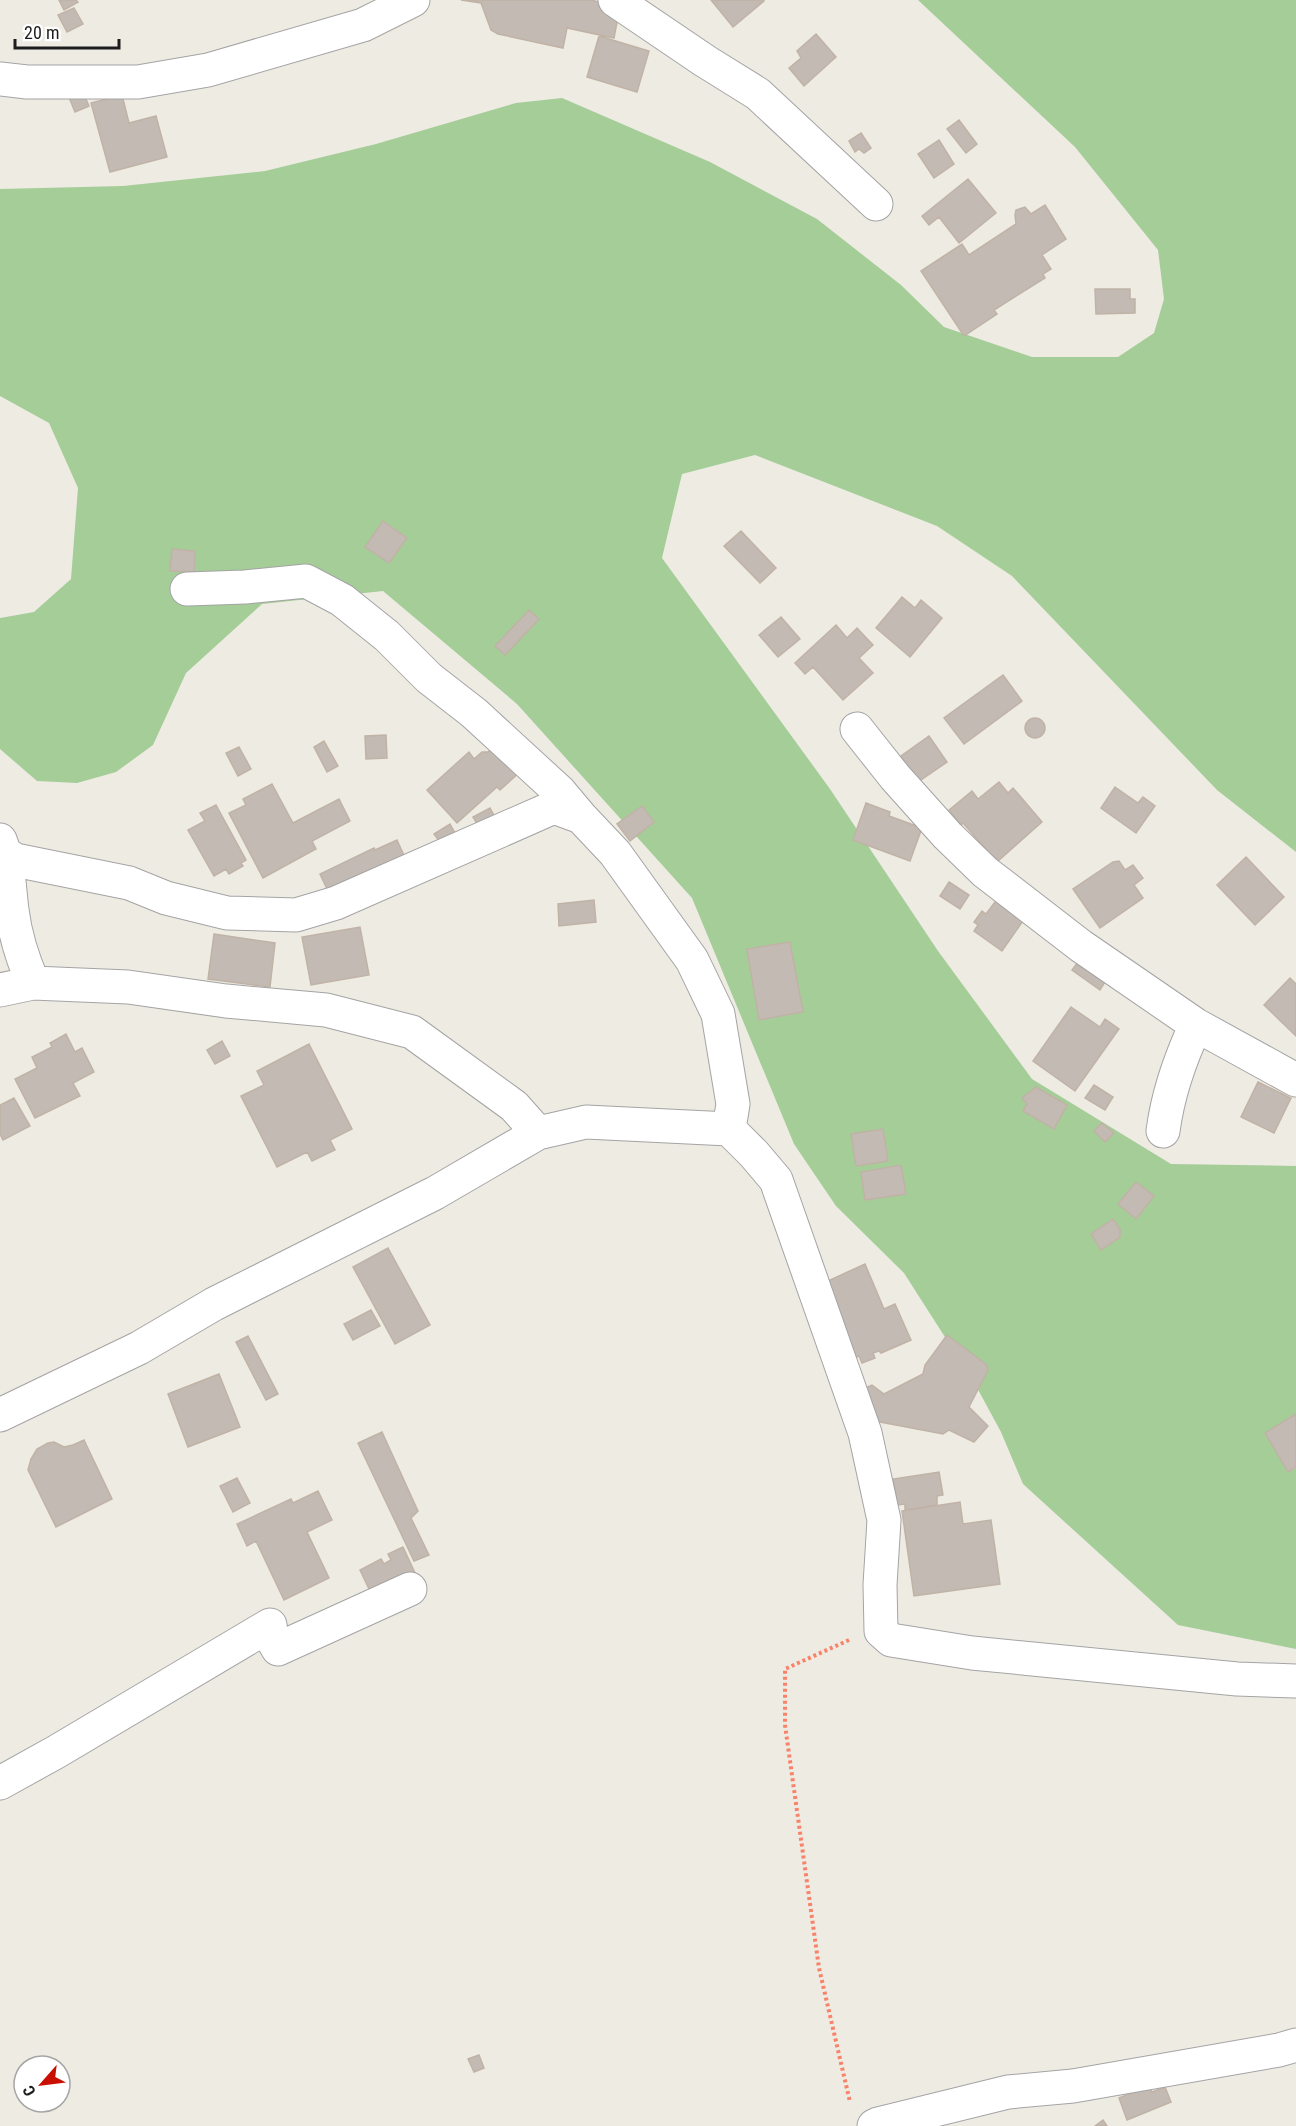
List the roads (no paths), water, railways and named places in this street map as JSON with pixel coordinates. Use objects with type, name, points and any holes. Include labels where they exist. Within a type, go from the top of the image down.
[{"type":"street","points":[[0,79],[27,82],[138,82],[208,70],[363,24],[412,0]]},
{"type":"street","points":[[615,0],[758,94],[876,204]]},
{"type":"street","points":[[187,589],[245,587],[306,581],[342,600],[387,636],[429,678],[474,713],[615,853],[692,960],[718,1014],[733,1104],[729,1129]]},
{"type":"street","points":[[857,729],[946,835],[985,872],[1081,946],[1196,1025],[1296,1080]]},
{"type":"street","points":[[3,847],[15,860],[129,883],[166,898],[227,913],[296,915],[336,903],[560,800]]},
{"type":"street","points":[[3,847],[12,913],[22,956],[33,983]]},
{"type":"street","points":[[0,990],[33,983],[128,987],[226,1001],[326,1010],[412,1032],[514,1106],[538,1132]]},
{"type":"street","points":[[1163,1131],[1167,1104],[1180,1058],[1196,1025]]},
{"type":"street","points":[[0,1415],[139,1348],[214,1304],[435,1193],[538,1132],[586,1122],[729,1129],[776,1180],[865,1433],[884,1521],[880,1584],[881,1631],[891,1640],[972,1653],[1237,1679],[1296,1681]]},
{"type":"street","points":[[0,1783],[270,1625],[272,1639],[278,1650],[410,1589]]},
{"type":"street","points":[[863,2119],[1008,2092],[1073,2086],[1153,2073],[1296,2045]]}]
